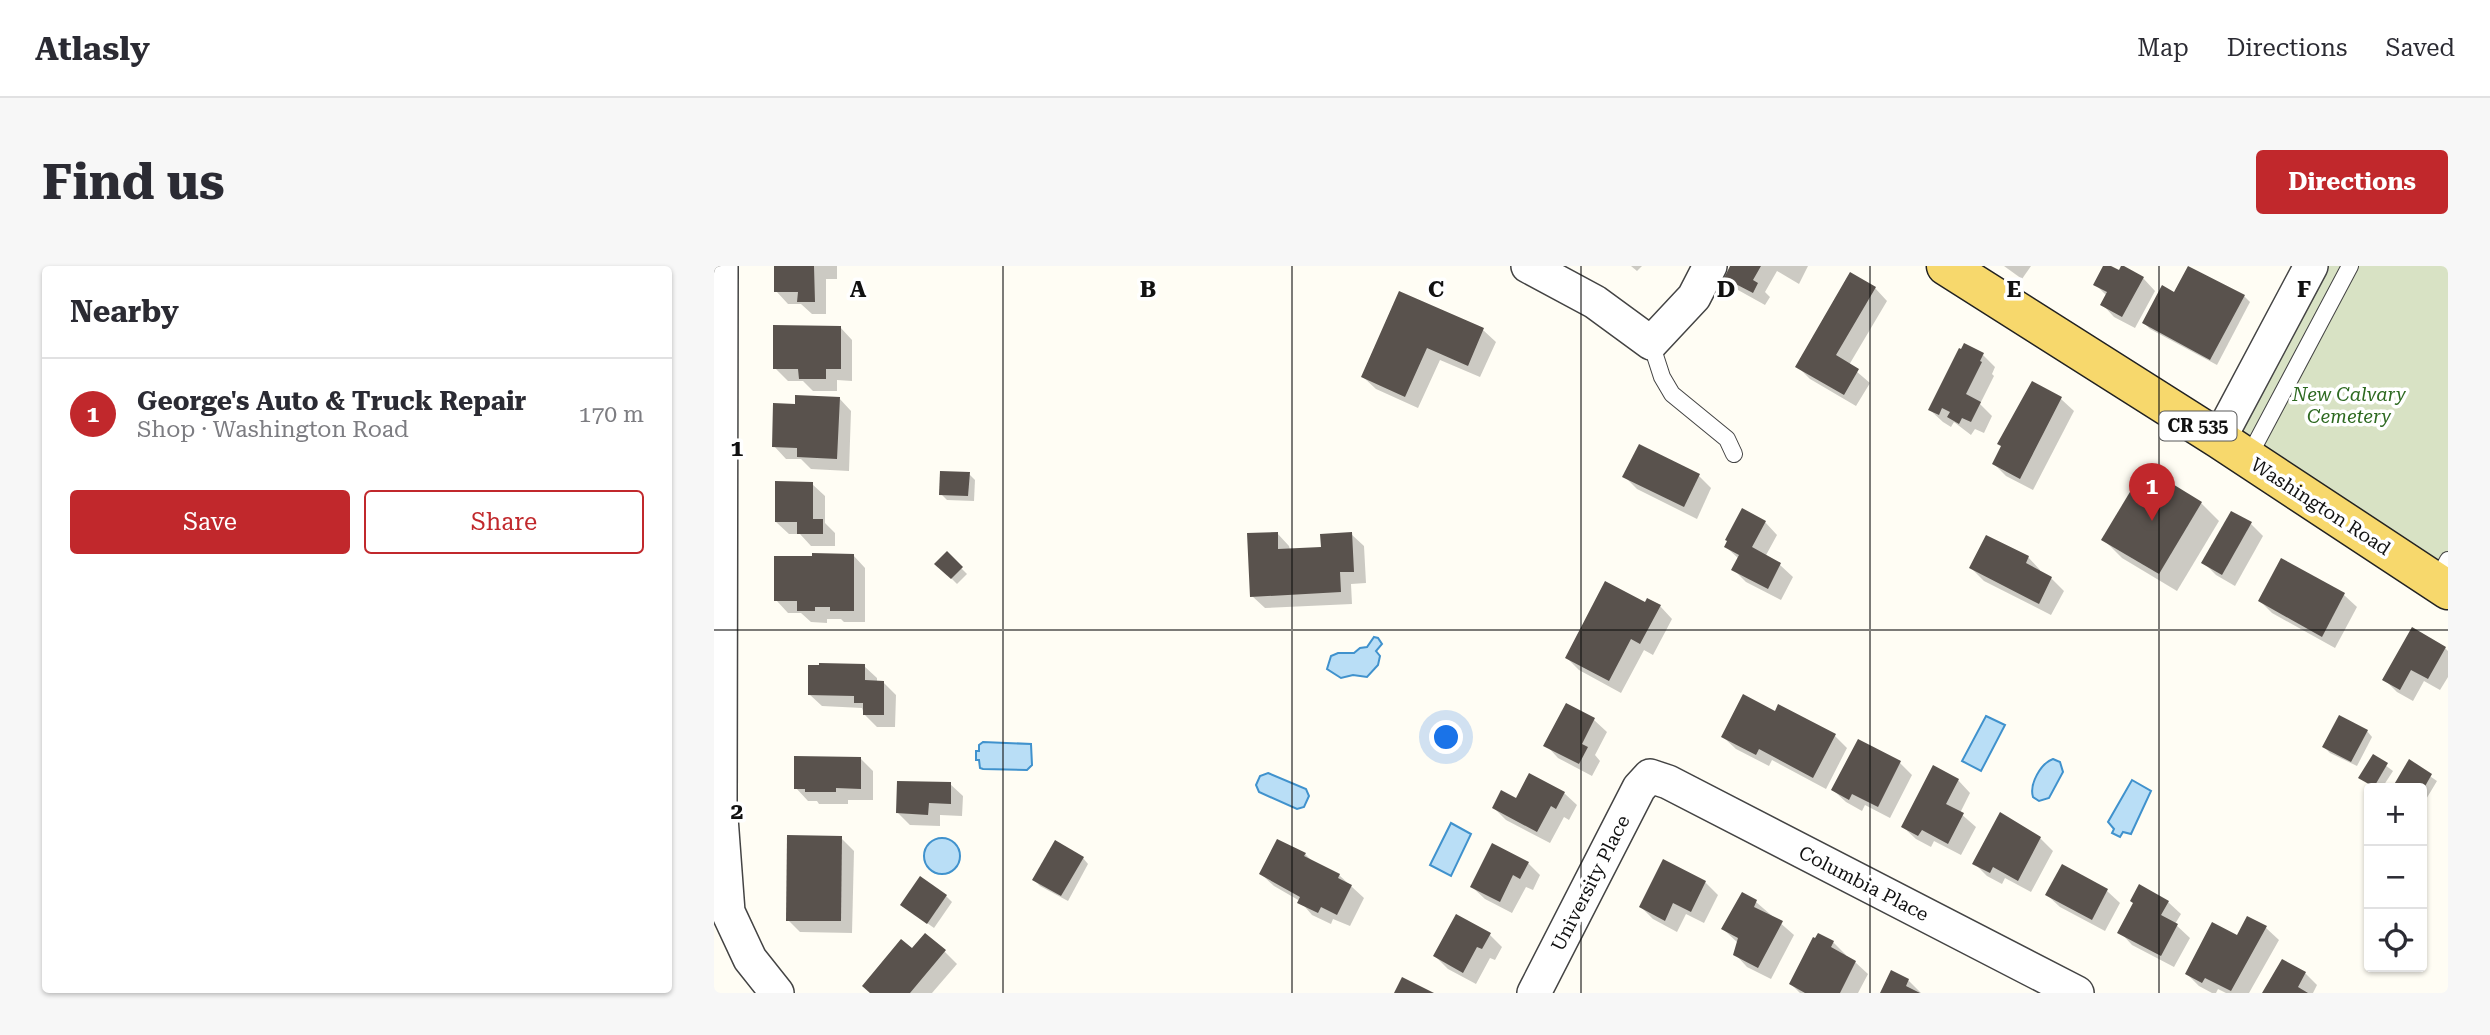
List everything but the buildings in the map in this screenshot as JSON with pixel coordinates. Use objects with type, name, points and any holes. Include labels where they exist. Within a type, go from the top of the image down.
[{"type":"main road","name":"Washington Road","points":[[1946,266],[2234,449],[2444,578]]},
{"type":"street","points":[[721,266],[721,914],[750,959],[777,993]]},
{"type":"street","points":[[1528,266],[1595,302],[1651,343],[1694,297],[1710,266]]},
{"type":"street","points":[[2234,449],[2311,266]]},
{"type":"street","name":"University Place","points":[[1534,993],[1639,788],[1650,776]]},
{"type":"street","name":"Columbia Place","points":[[1650,776],[1668,782],[2077,993]]},
{"type":"lane","points":[[2234,449],[2350,266]]},
{"type":"lane","points":[[1651,343],[1662,377],[1672,394],[1727,439],[1734,454]]},
{"type":"green space","name":"New Calvary Cemetery","points":[[2311,266],[2448,266],[2448,590],[2219,439]]},
{"type":"water","points":[[1374,637],[1382,644],[1376,651],[1380,656],[1378,665],[1367,677],[1353,675],[1341,678],[1327,669],[1331,656],[1354,653],[1367,647]]},
{"type":"water","points":[[1986,716],[2005,725],[1981,771],[1962,761]]},
{"type":"water","points":[[983,742],[1031,744],[1032,765],[1027,770],[980,768],[976,751],[979,751],[979,745]]},
{"type":"water","points":[[2053,759],[2060,762],[2063,772],[2049,798],[2039,801],[2033,797],[2034,780],[2044,765]]},
{"type":"water","points":[[1268,773],[1306,789],[1309,796],[1304,807],[1297,809],[1259,792],[1256,785],[1260,776]]},
{"type":"water","points":[[2132,780],[2151,791],[2131,834],[2123,832],[2120,837],[2112,833],[2114,829],[2108,822]]},
{"type":"water","points":[[1451,823],[1471,834],[1451,876],[1430,865]]},
{"type":"water","points":[[942,838],[955,843],[960,856],[955,869],[942,874],[929,869],[924,856],[929,843]]},
{"type":"place","name":"George's Auto & Truck Repair","points":[[2152,521]]}]
